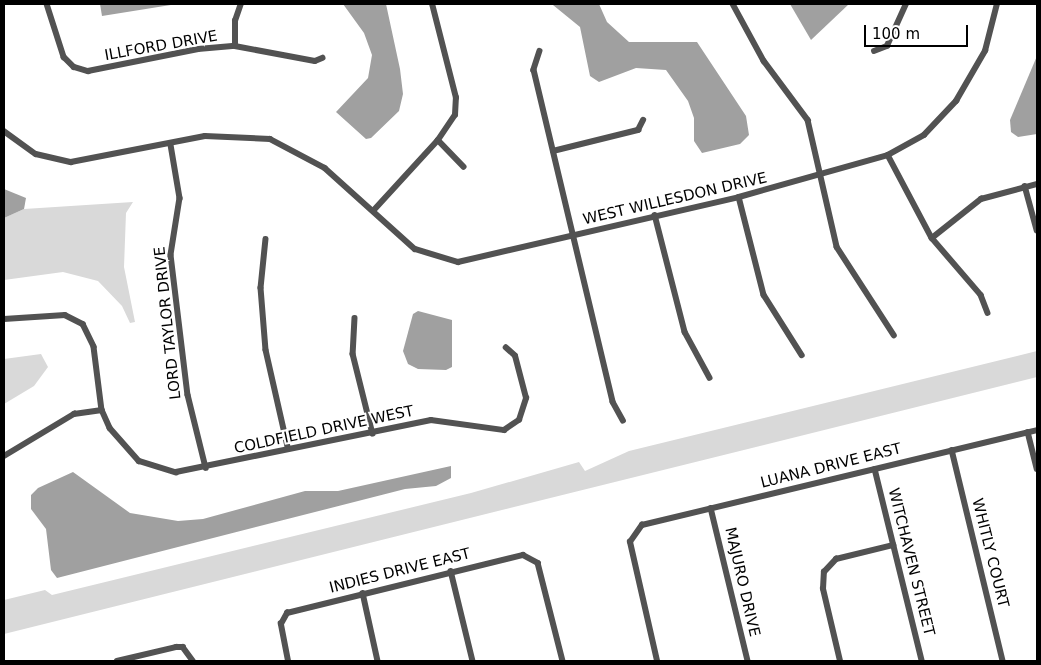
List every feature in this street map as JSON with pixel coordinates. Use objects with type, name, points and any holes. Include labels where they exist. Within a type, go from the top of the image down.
[{"type":"street","name":"ILLFORD DRIVE","points":[[47,4],[64,58],[74,67],[88,71],[235,46],[315,61],[322,58]]},
{"type":"street","points":[[235,46],[235,20],[241,4]]},
{"type":"street","points":[[373,211],[438,140],[453,120],[456,98],[432,4]]},
{"type":"street","points":[[732,4],[764,61],[796,99],[808,120],[842,260],[894,335]]},
{"type":"street","points":[[874,51],[887,46],[906,4]]},
{"type":"street","name":"WEST WILLESDON DRIVE","points":[[4,131],[27,150],[63,162],[171,144],[205,136],[270,139],[310,158],[373,211],[415,250],[446,262],[573,236],[655,214],[739,197],[822,176],[888,155],[940,120],[969,81],[985,51],[997,4]]},
{"type":"street","points":[[540,51],[533,65],[613,402],[623,420]]},
{"type":"street","points":[[553,151],[638,130],[643,120]]},
{"type":"street","points":[[438,140],[464,167]]},
{"type":"street","name":"LORD TAYLOR DRIVE","points":[[171,144],[180,198],[171,255],[188,394],[206,468]]},
{"type":"street","points":[[888,155],[932,238],[981,295],[988,313]]},
{"type":"street","points":[[932,238],[982,199],[1037,184]]},
{"type":"street","points":[[1025,186],[1029,214],[1037,230]]},
{"type":"street","points":[[739,197],[764,294],[802,355]]},
{"type":"street","points":[[655,214],[685,332],[710,378]]},
{"type":"street","points":[[266,239],[261,288],[266,350],[288,447]]},
{"type":"street","name":"COLDFIELD DRIVE WEST","points":[[4,319],[65,315],[83,324],[94,347],[102,410],[117,440],[149,466],[176,472],[206,468],[288,447],[373,434],[431,420],[504,430],[511,426],[523,411],[526,398],[515,356],[506,348]]},
{"type":"street","points":[[355,318],[353,354],[373,434]]},
{"type":"street","points":[[4,456],[74,414],[102,410]]},
{"type":"street","name":"LUANA DRIVE EAST","points":[[658,661],[631,551],[633,533],[642,526],[1037,430]]},
{"type":"street","points":[[1028,432],[1037,469]]},
{"type":"street","name":"WHITLY COURT","points":[[952,450],[1003,661]]},
{"type":"street","name":"WITCHAVEN STREET","points":[[875,468],[922,661]]},
{"type":"street","name":"MAJURO DRIVE","points":[[711,508],[748,661]]},
{"type":"street","points":[[840,661],[822,580],[826,567],[836,559],[893,545]]},
{"type":"street","name":"INDIES DRIVE EAST","points":[[288,661],[282,620],[293,610],[527,555],[538,563],[563,661]]},
{"type":"street","points":[[451,572],[473,661]]},
{"type":"street","points":[[363,593],[378,661]]},
{"type":"street","points":[[117,661],[176,647],[187,650],[194,661]]},
{"type":"shaded area","points":[[100,4],[177,4],[102,16]]},
{"type":"shaded area","points":[[343,4],[386,4],[400,69],[403,94],[399,111],[371,138],[366,139],[336,112],[368,78],[372,55],[364,33]]},
{"type":"shaded area","points":[[599,4],[607,22],[629,42],[697,42],[746,116],[749,135],[740,144],[702,153],[694,141],[694,118],[688,101],[666,70],[636,68],[599,82],[590,76],[580,27],[553,5]]},
{"type":"shaded area","points":[[790,4],[849,4],[811,40]]},
{"type":"shaded area","points":[[1037,56],[1037,134],[1018,137],[1011,132],[1010,120]]},
{"type":"shaded area","points":[[4,189],[26,198],[24,209],[4,218]]},
{"type":"shaded area","points":[[133,202],[126,213],[124,267],[135,322],[130,323],[122,306],[98,281],[63,272],[4,280],[4,218],[24,209]]},
{"type":"shaded area","points":[[418,311],[452,320],[452,367],[446,370],[418,369],[408,364],[403,351],[413,314]]},
{"type":"shaded area","points":[[1037,351],[1037,377],[4,634],[4,600],[45,590],[52,595],[471,493],[579,462],[585,471],[629,451]]},
{"type":"shaded area","points":[[41,354],[48,367],[34,386],[4,404],[4,359]]},
{"type":"shaded area","points":[[451,466],[451,478],[436,486],[405,489],[57,578],[51,570],[46,529],[31,509],[31,495],[38,488],[73,472],[130,513],[178,521],[203,519],[305,491],[338,491]]}]
